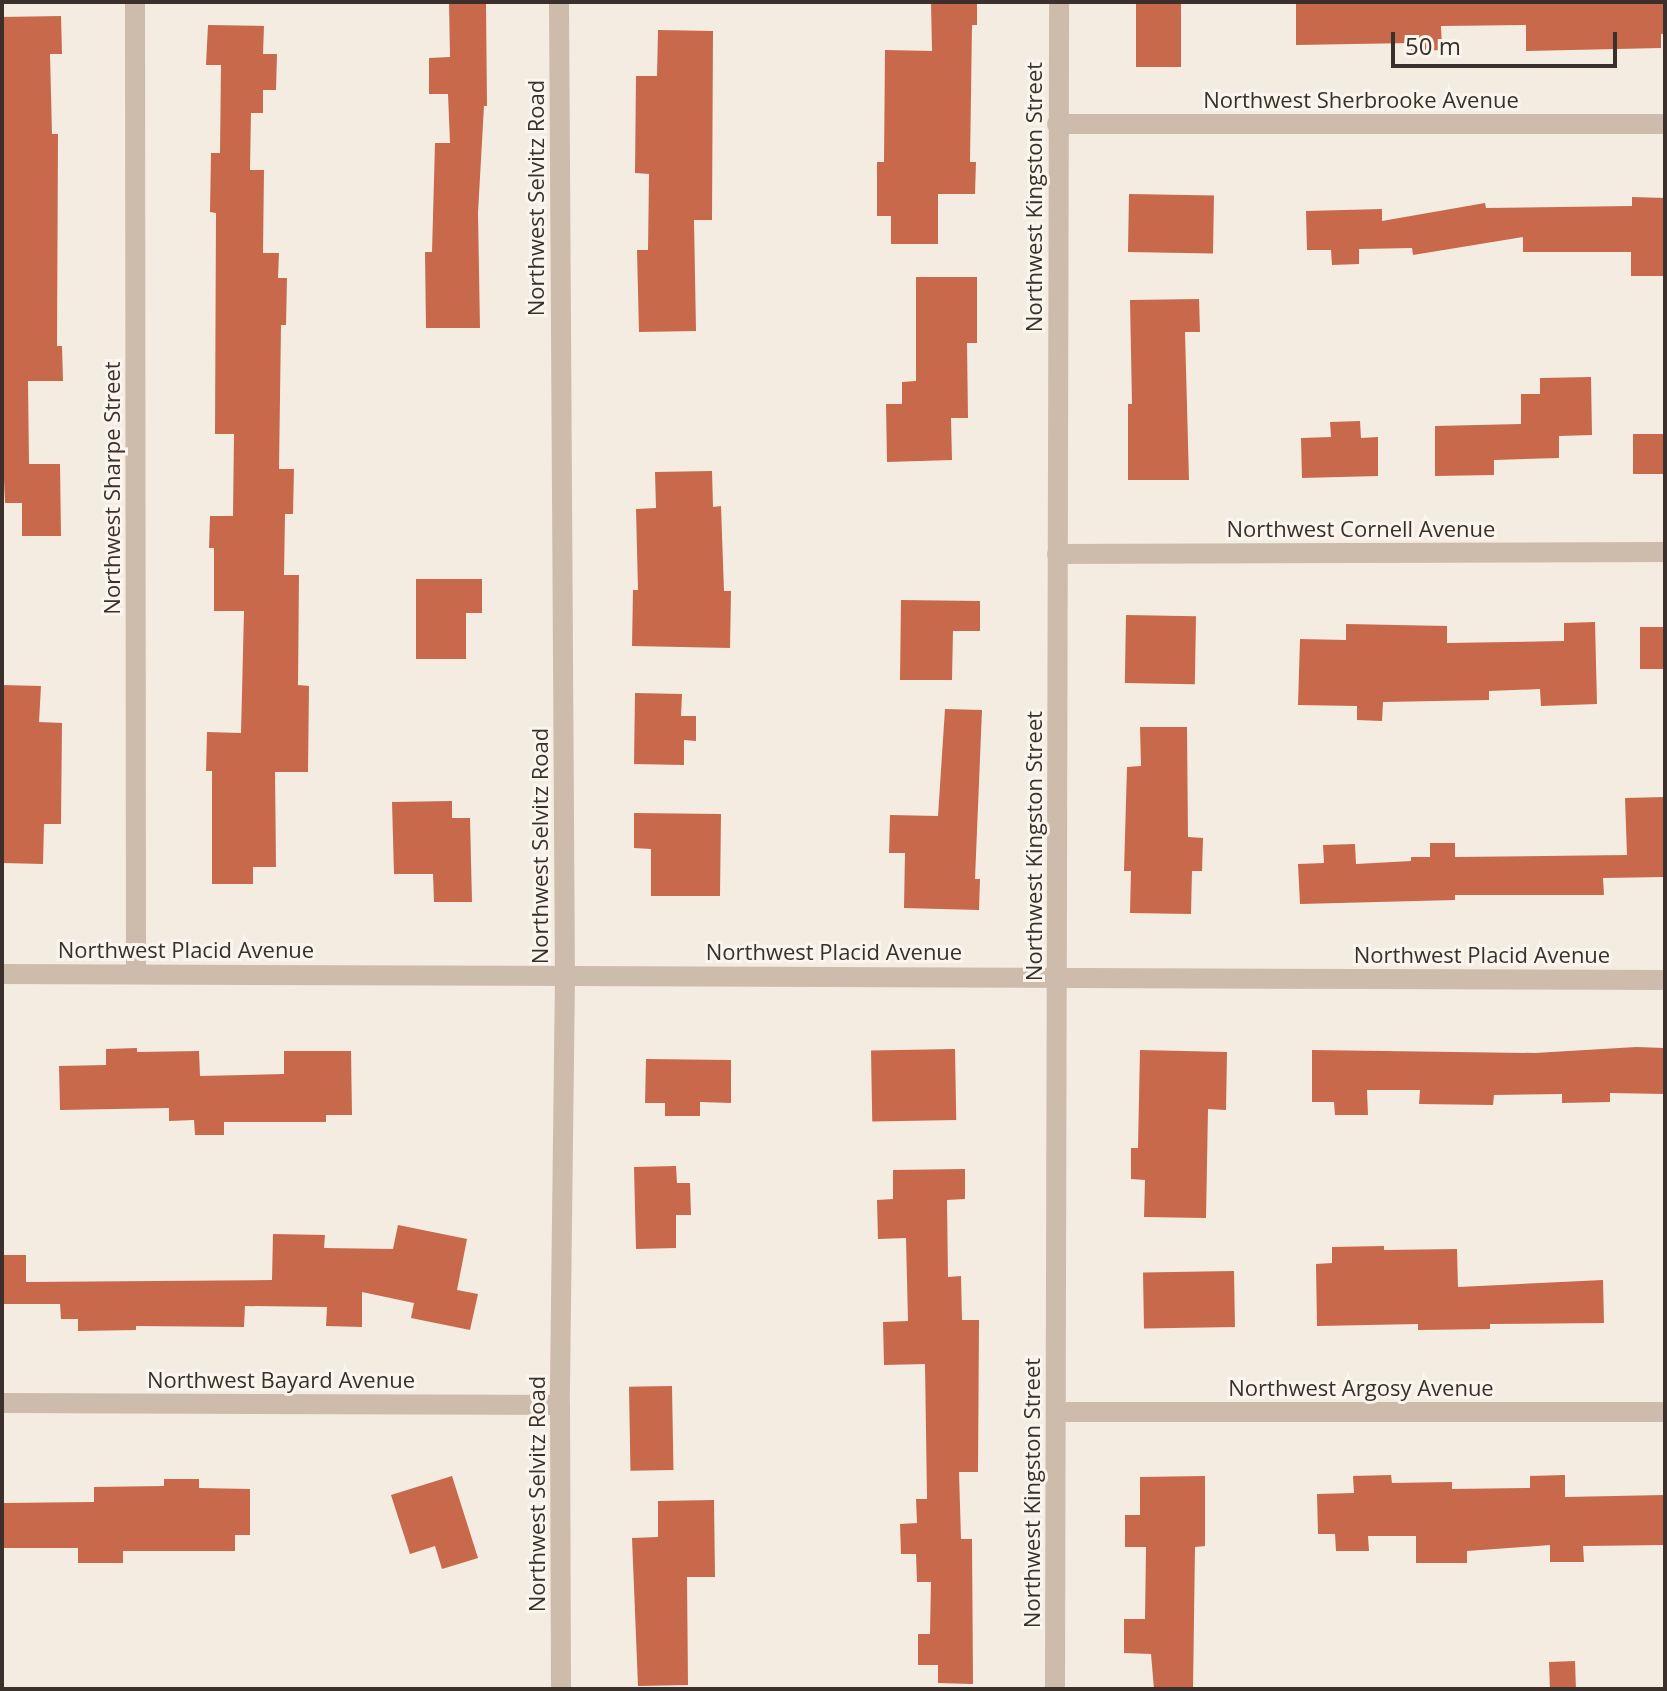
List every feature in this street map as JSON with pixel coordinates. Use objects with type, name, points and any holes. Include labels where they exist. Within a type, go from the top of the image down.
[{"type":"street","name":"Northwest Sharpe Street","points":[[135,2],[136,974]]},
{"type":"street","name":"Northwest Selvitz Road","points":[[559,2],[565,976],[560,1405],[561,1689]]},
{"type":"street","name":"Northwest Kingston Street","points":[[1055,1689],[1059,2]]},
{"type":"street","name":"Northwest Sherbrooke Avenue","points":[[1057,124],[1665,124]]},
{"type":"street","name":"Northwest Cornell Avenue","points":[[1057,554],[1665,552]]},
{"type":"street","name":"Northwest Placid Avenue","points":[[2,974],[1665,980]]},
{"type":"street","name":"Northwest Bayard Avenue","points":[[2,1403],[560,1405]]},
{"type":"street","name":"Northwest Argosy Avenue","points":[[1057,1412],[1665,1412]]},
{"type":"building","points":[[449,2],[486,2],[487,106],[484,106],[478,213],[480,328],[426,328],[425,252],[432,252],[435,143],[450,143],[448,94],[429,94],[429,58],[450,57]]},
{"type":"building","points":[[931,2],[977,2],[977,25],[972,25],[970,162],[976,162],[975,194],[938,194],[938,244],[891,244],[891,216],[877,216],[877,162],[884,162],[885,50],[932,51]]},
{"type":"building","points":[[1136,2],[1181,2],[1181,67],[1136,67]]},
{"type":"building","points":[[1296,2],[1665,2],[1665,34],[1661,34],[1661,48],[1526,51],[1526,25],[1441,26],[1442,50],[1411,51],[1411,43],[1296,45]]},
{"type":"building","points":[[61,16],[62,54],[50,54],[52,134],[58,134],[57,346],[62,346],[63,381],[28,381],[29,464],[60,464],[61,536],[22,536],[22,503],[5,503],[2,435],[2,17]]},
{"type":"building","points":[[208,25],[264,26],[263,54],[277,54],[276,90],[263,90],[263,113],[251,113],[250,170],[264,170],[263,253],[279,253],[278,278],[287,278],[286,325],[281,325],[279,469],[294,469],[293,514],[285,514],[284,575],[299,575],[298,685],[309,686],[308,772],[275,772],[276,867],[253,867],[253,884],[212,884],[212,771],[206,771],[207,732],[241,733],[244,611],[214,611],[214,548],[209,548],[210,516],[233,516],[234,434],[215,434],[216,213],[210,212],[211,153],[220,153],[221,65],[206,65]]},
{"type":"building","points":[[658,30],[713,31],[712,220],[694,220],[696,331],[639,332],[637,250],[648,250],[649,174],[635,173],[636,76],[657,76]]},
{"type":"building","points":[[1129,194],[1214,195],[1213,253],[1128,252]]},
{"type":"building","points":[[1632,197],[1665,198],[1665,276],[1631,276],[1631,252],[1523,252],[1523,237],[1413,255],[1412,248],[1359,249],[1359,264],[1332,265],[1331,250],[1307,250],[1306,211],[1382,209],[1382,221],[1485,203],[1486,208],[1632,206]]},
{"type":"building","points":[[916,277],[977,277],[977,343],[967,343],[968,418],[951,418],[952,460],[887,462],[886,404],[902,404],[902,382],[916,381]]},
{"type":"building","points":[[1199,299],[1200,332],[1185,332],[1189,480],[1128,480],[1128,404],[1132,404],[1130,300]]},
{"type":"building","points":[[1591,377],[1592,435],[1559,436],[1559,458],[1494,460],[1494,475],[1435,476],[1435,426],[1521,424],[1521,394],[1540,394],[1540,378]]},
{"type":"building","points":[[1360,421],[1361,438],[1378,437],[1378,476],[1302,478],[1301,438],[1331,437],[1330,422]]},
{"type":"building","points":[[1633,434],[1665,434],[1665,474],[1633,474]]},
{"type":"building","points":[[712,471],[713,507],[721,506],[724,591],[731,591],[730,648],[632,646],[633,590],[638,590],[636,509],[656,508],[655,472]]},
{"type":"building","points":[[416,579],[482,579],[482,613],[466,613],[466,659],[416,659]]},
{"type":"building","points":[[901,600],[980,601],[980,631],[953,631],[952,680],[900,680]]},
{"type":"building","points":[[1126,615],[1196,616],[1195,684],[1125,683]]},
{"type":"building","points":[[1595,622],[1597,704],[1541,706],[1540,689],[1489,691],[1489,700],[1383,702],[1382,721],[1357,720],[1357,706],[1298,705],[1300,639],[1346,640],[1346,624],[1447,626],[1447,643],[1564,641],[1564,623]]},
{"type":"building","points":[[1640,627],[1665,627],[1665,669],[1640,669]]},
{"type":"building","points":[[2,685],[41,686],[39,722],[62,723],[61,824],[44,824],[43,864],[3,863]]},
{"type":"building","points":[[635,693],[682,694],[681,716],[696,716],[696,741],[684,740],[684,765],[634,764]]},
{"type":"building","points":[[945,709],[982,710],[975,879],[980,879],[979,910],[904,908],[905,853],[889,853],[890,815],[938,816]]},
{"type":"building","points":[[1140,727],[1187,727],[1188,837],[1203,838],[1202,871],[1192,871],[1191,914],[1130,913],[1131,871],[1124,871],[1127,767],[1141,766]]},
{"type":"building","points":[[1665,797],[1665,877],[1603,878],[1604,895],[1455,895],[1455,900],[1300,904],[1298,864],[1324,863],[1323,845],[1355,844],[1356,864],[1430,857],[1430,843],[1455,843],[1455,857],[1627,855],[1625,798]]},
{"type":"building","points":[[452,801],[452,818],[470,818],[472,902],[434,902],[433,874],[394,874],[392,802]]},
{"type":"building","points":[[634,813],[721,814],[720,896],[651,896],[651,849],[634,848]]},
{"type":"building","points":[[137,1048],[137,1052],[199,1051],[200,1076],[284,1074],[284,1051],[351,1051],[352,1115],[326,1115],[326,1122],[224,1122],[224,1135],[195,1135],[194,1120],[169,1121],[169,1108],[60,1110],[59,1066],[106,1065],[106,1049]]},
{"type":"building","points":[[1665,1048],[1665,1094],[1610,1093],[1610,1102],[1562,1103],[1562,1094],[1494,1095],[1493,1105],[1419,1104],[1420,1090],[1367,1090],[1368,1115],[1335,1115],[1334,1102],[1312,1102],[1312,1050],[1535,1053]]},
{"type":"building","points":[[955,1049],[956,1120],[872,1121],[871,1050]]},
{"type":"building","points":[[1140,1050],[1227,1052],[1226,1110],[1208,1109],[1206,1218],[1144,1217],[1145,1180],[1131,1179],[1131,1148],[1138,1148]]},
{"type":"building","points":[[646,1059],[731,1060],[731,1103],[700,1102],[700,1116],[665,1116],[665,1103],[645,1103]]},
{"type":"building","points":[[676,1166],[677,1183],[690,1183],[691,1215],[676,1215],[676,1248],[636,1249],[634,1167]]},
{"type":"building","points":[[965,1169],[965,1199],[947,1200],[948,1277],[961,1276],[962,1320],[979,1320],[978,1472],[959,1472],[961,1539],[972,1539],[973,1684],[938,1683],[938,1665],[918,1665],[918,1634],[930,1634],[931,1582],[917,1582],[916,1554],[901,1554],[900,1524],[917,1523],[916,1499],[927,1499],[925,1364],[884,1365],[883,1322],[908,1321],[906,1238],[878,1239],[877,1200],[893,1199],[893,1170]]},
{"type":"building","points":[[398,1225],[467,1239],[457,1290],[478,1294],[470,1330],[411,1318],[414,1303],[362,1292],[362,1327],[326,1326],[327,1307],[245,1306],[244,1327],[136,1326],[136,1330],[78,1331],[78,1319],[61,1319],[60,1304],[2,1304],[2,1255],[26,1255],[26,1282],[272,1280],[273,1234],[325,1235],[324,1248],[393,1249]]},
{"type":"building","points":[[1384,1246],[1384,1250],[1457,1249],[1458,1287],[1603,1280],[1604,1323],[1490,1324],[1490,1329],[1418,1330],[1418,1324],[1317,1326],[1316,1264],[1332,1263],[1332,1247]]},
{"type":"building","points":[[1234,1271],[1235,1327],[1144,1329],[1143,1273]]},
{"type":"building","points":[[672,1386],[673,1470],[630,1471],[629,1387]]},
{"type":"building","points":[[1391,1475],[1392,1483],[1452,1482],[1452,1489],[1530,1488],[1530,1476],[1565,1475],[1565,1497],[1665,1495],[1665,1545],[1583,1546],[1584,1562],[1550,1562],[1550,1545],[1467,1551],[1467,1563],[1416,1563],[1416,1536],[1368,1536],[1369,1551],[1336,1551],[1335,1534],[1318,1534],[1317,1494],[1354,1493],[1353,1476]]},
{"type":"building","points":[[452,1476],[478,1558],[442,1569],[435,1546],[410,1554],[391,1495]]},
{"type":"building","points":[[1205,1476],[1205,1546],[1195,1547],[1193,1689],[1154,1689],[1151,1654],[1124,1653],[1124,1619],[1145,1619],[1146,1547],[1125,1547],[1125,1515],[1140,1515],[1140,1477]]},
{"type":"building","points":[[164,1479],[199,1479],[199,1488],[250,1489],[250,1535],[235,1535],[235,1551],[123,1551],[123,1563],[78,1563],[78,1548],[2,1548],[2,1503],[94,1502],[94,1487],[164,1486]]},
{"type":"building","points":[[714,1500],[715,1577],[687,1577],[688,1685],[638,1686],[632,1538],[658,1537],[658,1501]]},
{"type":"building","points":[[1575,1661],[1576,1689],[1550,1689],[1549,1662]]}]
